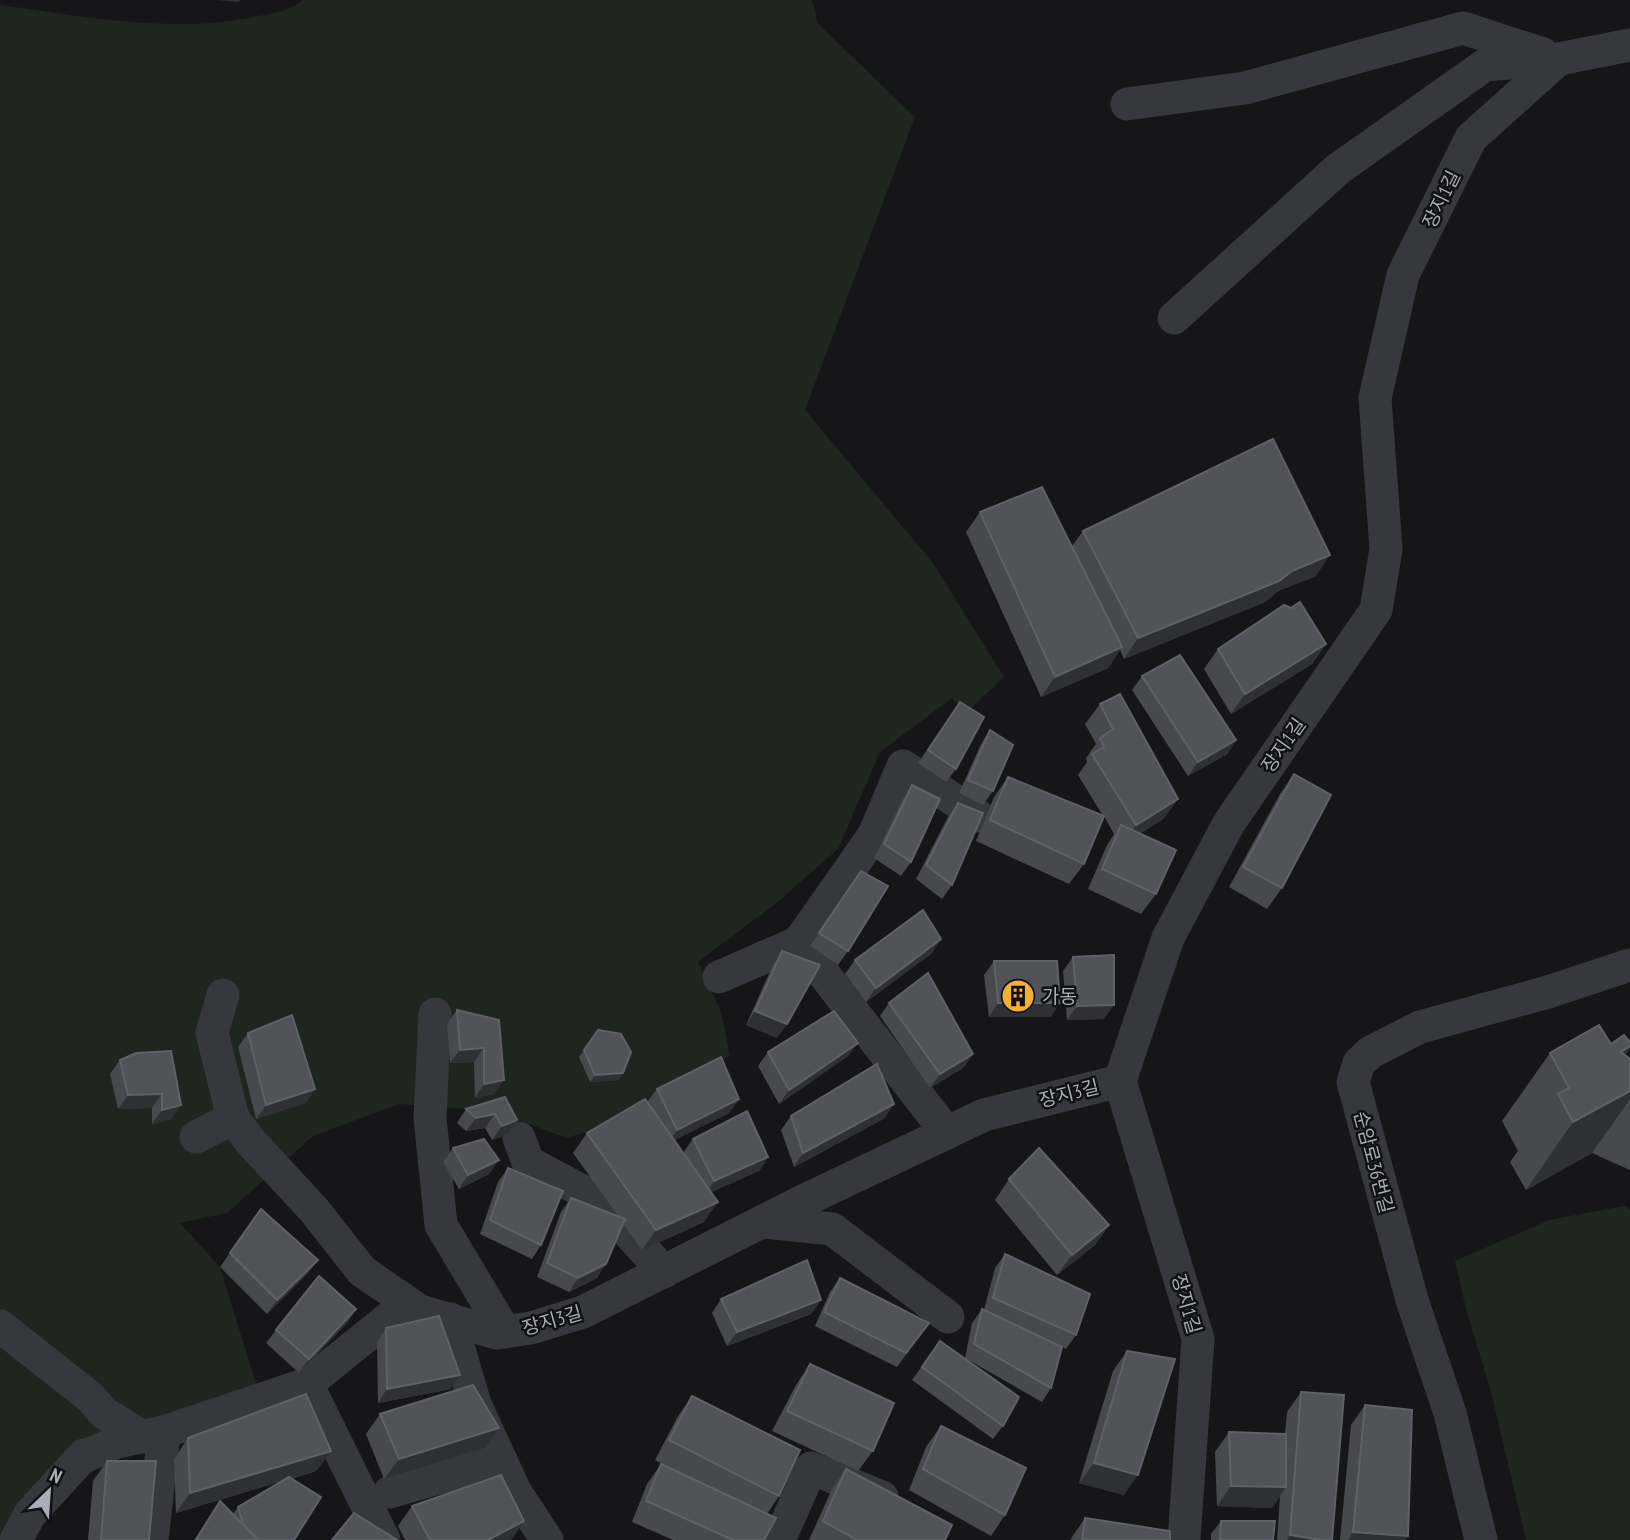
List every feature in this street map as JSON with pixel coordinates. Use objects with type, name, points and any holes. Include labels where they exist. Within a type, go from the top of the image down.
[{"type":"street","points":[[1127,104],[1245,88],[1463,28],[1559,59]]},
{"type":"street","points":[[1174,318],[1338,169],[1485,65],[1559,59],[1630,45]]},
{"type":"street","name":"장지1길","points":[[1184,1540],[1198,1339],[1120,1081],[1168,938],[1229,823],[1376,610],[1386,549],[1376,398],[1404,275],[1471,138],[1559,59]]},
{"type":"street","points":[[719,977],[799,942],[874,835],[903,766],[978,816]]},
{"type":"street","points":[[799,942],[947,1133]]},
{"type":"street","name":"순암로36번길","points":[[1481,1540],[1450,1413],[1412,1300],[1353,1082],[1359,1063],[1371,1052],[1420,1027],[1548,992],[1630,965]]},
{"type":"street","points":[[223,995],[212,1033],[233,1118],[251,1142],[314,1210],[362,1271],[435,1315],[515,1491],[547,1540]]},
{"type":"street","points":[[435,1014],[430,1118],[441,1225],[505,1332]]},
{"type":"street","name":"장지3길","points":[[435,1315],[495,1333],[531,1328],[583,1312],[799,1203],[984,1115],[1120,1081]]},
{"type":"street","points":[[196,1137],[233,1118]]},
{"type":"street","points":[[519,1138],[528,1162],[599,1200],[664,1272]]},
{"type":"street","points":[[765,1222],[832,1229],[948,1317]]},
{"type":"street","points":[[16,1540],[30,1514],[84,1455],[117,1442],[154,1434],[307,1384],[395,1313],[435,1315]]},
{"type":"street","points":[[0,1326],[90,1397],[104,1413],[154,1434]]},
{"type":"street","points":[[307,1384],[384,1540]]},
{"type":"street","points":[[152,1540],[154,1434]]},
{"type":"street","points":[[390,1492],[501,1460]]},
{"type":"street","points":[[779,1540],[800,1462],[915,1513]]},
{"type":"shaded area","points":[[303,0],[812,0],[818,24],[915,117],[805,410],[933,563],[1004,677],[966,713],[952,698],[880,752],[838,849],[774,905],[698,962],[721,1011],[730,1056],[647,1102],[631,1119],[566,1138],[495,1111],[399,1104],[313,1136],[227,1213],[180,1223],[220,1267],[261,1400],[117,1442],[0,1540],[0,5],[129,22],[194,24],[276,13]]},
{"type":"shaded area","points":[[1624,1206],[1630,1209],[1630,1540],[1526,1540],[1491,1392],[1466,1309],[1455,1261],[1549,1220]]},
{"type":"building","points":[[1273,439],[1330,555],[1292,571],[1279,581],[1138,638],[1083,531]]},
{"type":"building","points":[[1042,487],[1122,647],[1055,677],[980,512]]},
{"type":"building","points":[[1300,602],[1326,644],[1245,694],[1218,649],[1284,605],[1291,608]]},
{"type":"building","points":[[1180,655],[1236,740],[1198,762],[1142,676]]},
{"type":"building","points":[[1120,694],[1178,799],[1136,825],[1092,754],[1104,747],[1100,738],[1113,729],[1100,704]]},
{"type":"building","points":[[960,702],[984,717],[956,769],[928,750]]},
{"type":"building","points":[[990,730],[1013,745],[993,791],[968,780]]},
{"type":"building","points":[[1294,774],[1331,795],[1282,888],[1243,867]]},
{"type":"building","points":[[1008,777],[1104,816],[1084,864],[990,820]]},
{"type":"building","points":[[912,785],[940,799],[911,862],[884,844]]},
{"type":"building","points":[[958,803],[983,813],[952,885],[926,865]]},
{"type":"building","points":[[1121,825],[1176,850],[1156,894],[1102,869]]},
{"type":"building","points":[[861,871],[888,886],[848,951],[819,933]]},
{"type":"building","points":[[923,910],[941,939],[876,988],[855,960]]},
{"type":"building","points":[[782,951],[820,965],[787,1024],[755,1011]]},
{"type":"building","points":[[1114,955],[1114,1005],[1077,1006],[1073,957]]},
{"type":"building","points":[[994,961],[1057,961],[1060,1003],[998,1003]]},
{"type":"building","points":[[928,973],[973,1054],[940,1074],[889,1003]]},
{"type":"building","points":[[457,1010],[499,1020],[504,1080],[484,1084],[484,1048],[460,1050]]},
{"type":"building","points":[[834,1011],[858,1043],[789,1090],[768,1052]]},
{"type":"building","points":[[292,1015],[315,1089],[266,1105],[248,1033]]},
{"type":"building","points":[[1599,1025],[1611,1044],[1624,1035],[1630,1042],[1630,1046],[1621,1052],[1630,1059],[1630,1091],[1573,1122],[1558,1094],[1569,1088],[1550,1053]]},
{"type":"building","points":[[598,1030],[621,1034],[631,1052],[623,1073],[595,1075],[584,1050]]},
{"type":"building","points":[[171,1051],[181,1105],[162,1110],[162,1094],[128,1095],[120,1060],[136,1053]]},
{"type":"building","points":[[721,1057],[739,1099],[677,1130],[657,1089]]},
{"type":"building","points":[[877,1064],[894,1104],[803,1153],[791,1116]]},
{"type":"building","points":[[505,1097],[517,1120],[502,1126],[495,1114],[476,1118],[466,1109]]},
{"type":"building","points":[[645,1099],[718,1202],[656,1230],[587,1133]]},
{"type":"building","points":[[747,1111],[768,1157],[714,1181],[693,1139]]},
{"type":"building","points":[[484,1139],[499,1160],[468,1175],[453,1148]]},
{"type":"building","points":[[1039,1148],[1109,1225],[1072,1255],[1009,1179]]},
{"type":"building","points":[[508,1168],[563,1191],[541,1245],[490,1220]]},
{"type":"building","points":[[571,1198],[625,1219],[606,1264],[578,1278],[547,1263]]},
{"type":"building","points":[[261,1209],[318,1260],[277,1300],[230,1253]]},
{"type":"building","points":[[1005,1254],[1090,1294],[1076,1335],[993,1298]]},
{"type":"building","points":[[807,1260],[821,1300],[737,1332],[721,1299]]},
{"type":"building","points":[[319,1276],[356,1309],[309,1359],[276,1330]]},
{"type":"building","points":[[840,1278],[929,1323],[906,1353],[824,1312]]},
{"type":"building","points":[[982,1309],[1062,1347],[1051,1388],[974,1344]]},
{"type":"building","points":[[439,1316],[460,1375],[387,1389],[386,1328]]},
{"type":"building","points":[[940,1341],[1019,1397],[1003,1426],[922,1367]]},
{"type":"building","points":[[1127,1351],[1175,1359],[1138,1475],[1094,1463]]},
{"type":"building","points":[[810,1364],[894,1403],[873,1451],[787,1411]]},
{"type":"building","points":[[473,1385],[499,1428],[399,1459],[380,1414]]},
{"type":"building","points":[[1301,1392],[1344,1395],[1332,1540],[1290,1535]]},
{"type":"building","points":[[306,1394],[331,1451],[190,1493],[188,1438]]},
{"type":"building","points":[[692,1396],[800,1450],[779,1496],[669,1440]]},
{"type":"building","points":[[1365,1405],[1412,1410],[1408,1536],[1353,1532]]},
{"type":"building","points":[[941,1426],[1026,1468],[1005,1515],[923,1469]]},
{"type":"building","points":[[1229,1432],[1286,1434],[1286,1487],[1231,1486]]},
{"type":"building","points":[[107,1461],[156,1461],[149,1540],[101,1540]]},
{"type":"building","points":[[661,1464],[776,1518],[764,1540],[733,1540],[646,1501]]},
{"type":"building","points":[[846,1469],[952,1525],[945,1540],[857,1540],[823,1521]]},
{"type":"building","points":[[501,1475],[524,1521],[488,1540],[430,1540],[412,1506]]},
{"type":"building","points":[[289,1477],[321,1497],[294,1540],[258,1540],[243,1524],[238,1507]]},
{"type":"building","points":[[220,1501],[258,1540],[196,1540]]},
{"type":"building","points":[[354,1513],[397,1540],[332,1540]]},
{"type":"building","points":[[1085,1518],[1170,1531],[1170,1540],[1082,1540]]},
{"type":"building","points":[[1221,1521],[1275,1521],[1273,1540],[1220,1540]]},
{"type":"place","name":"가동","points":[[1018,996]]}]
